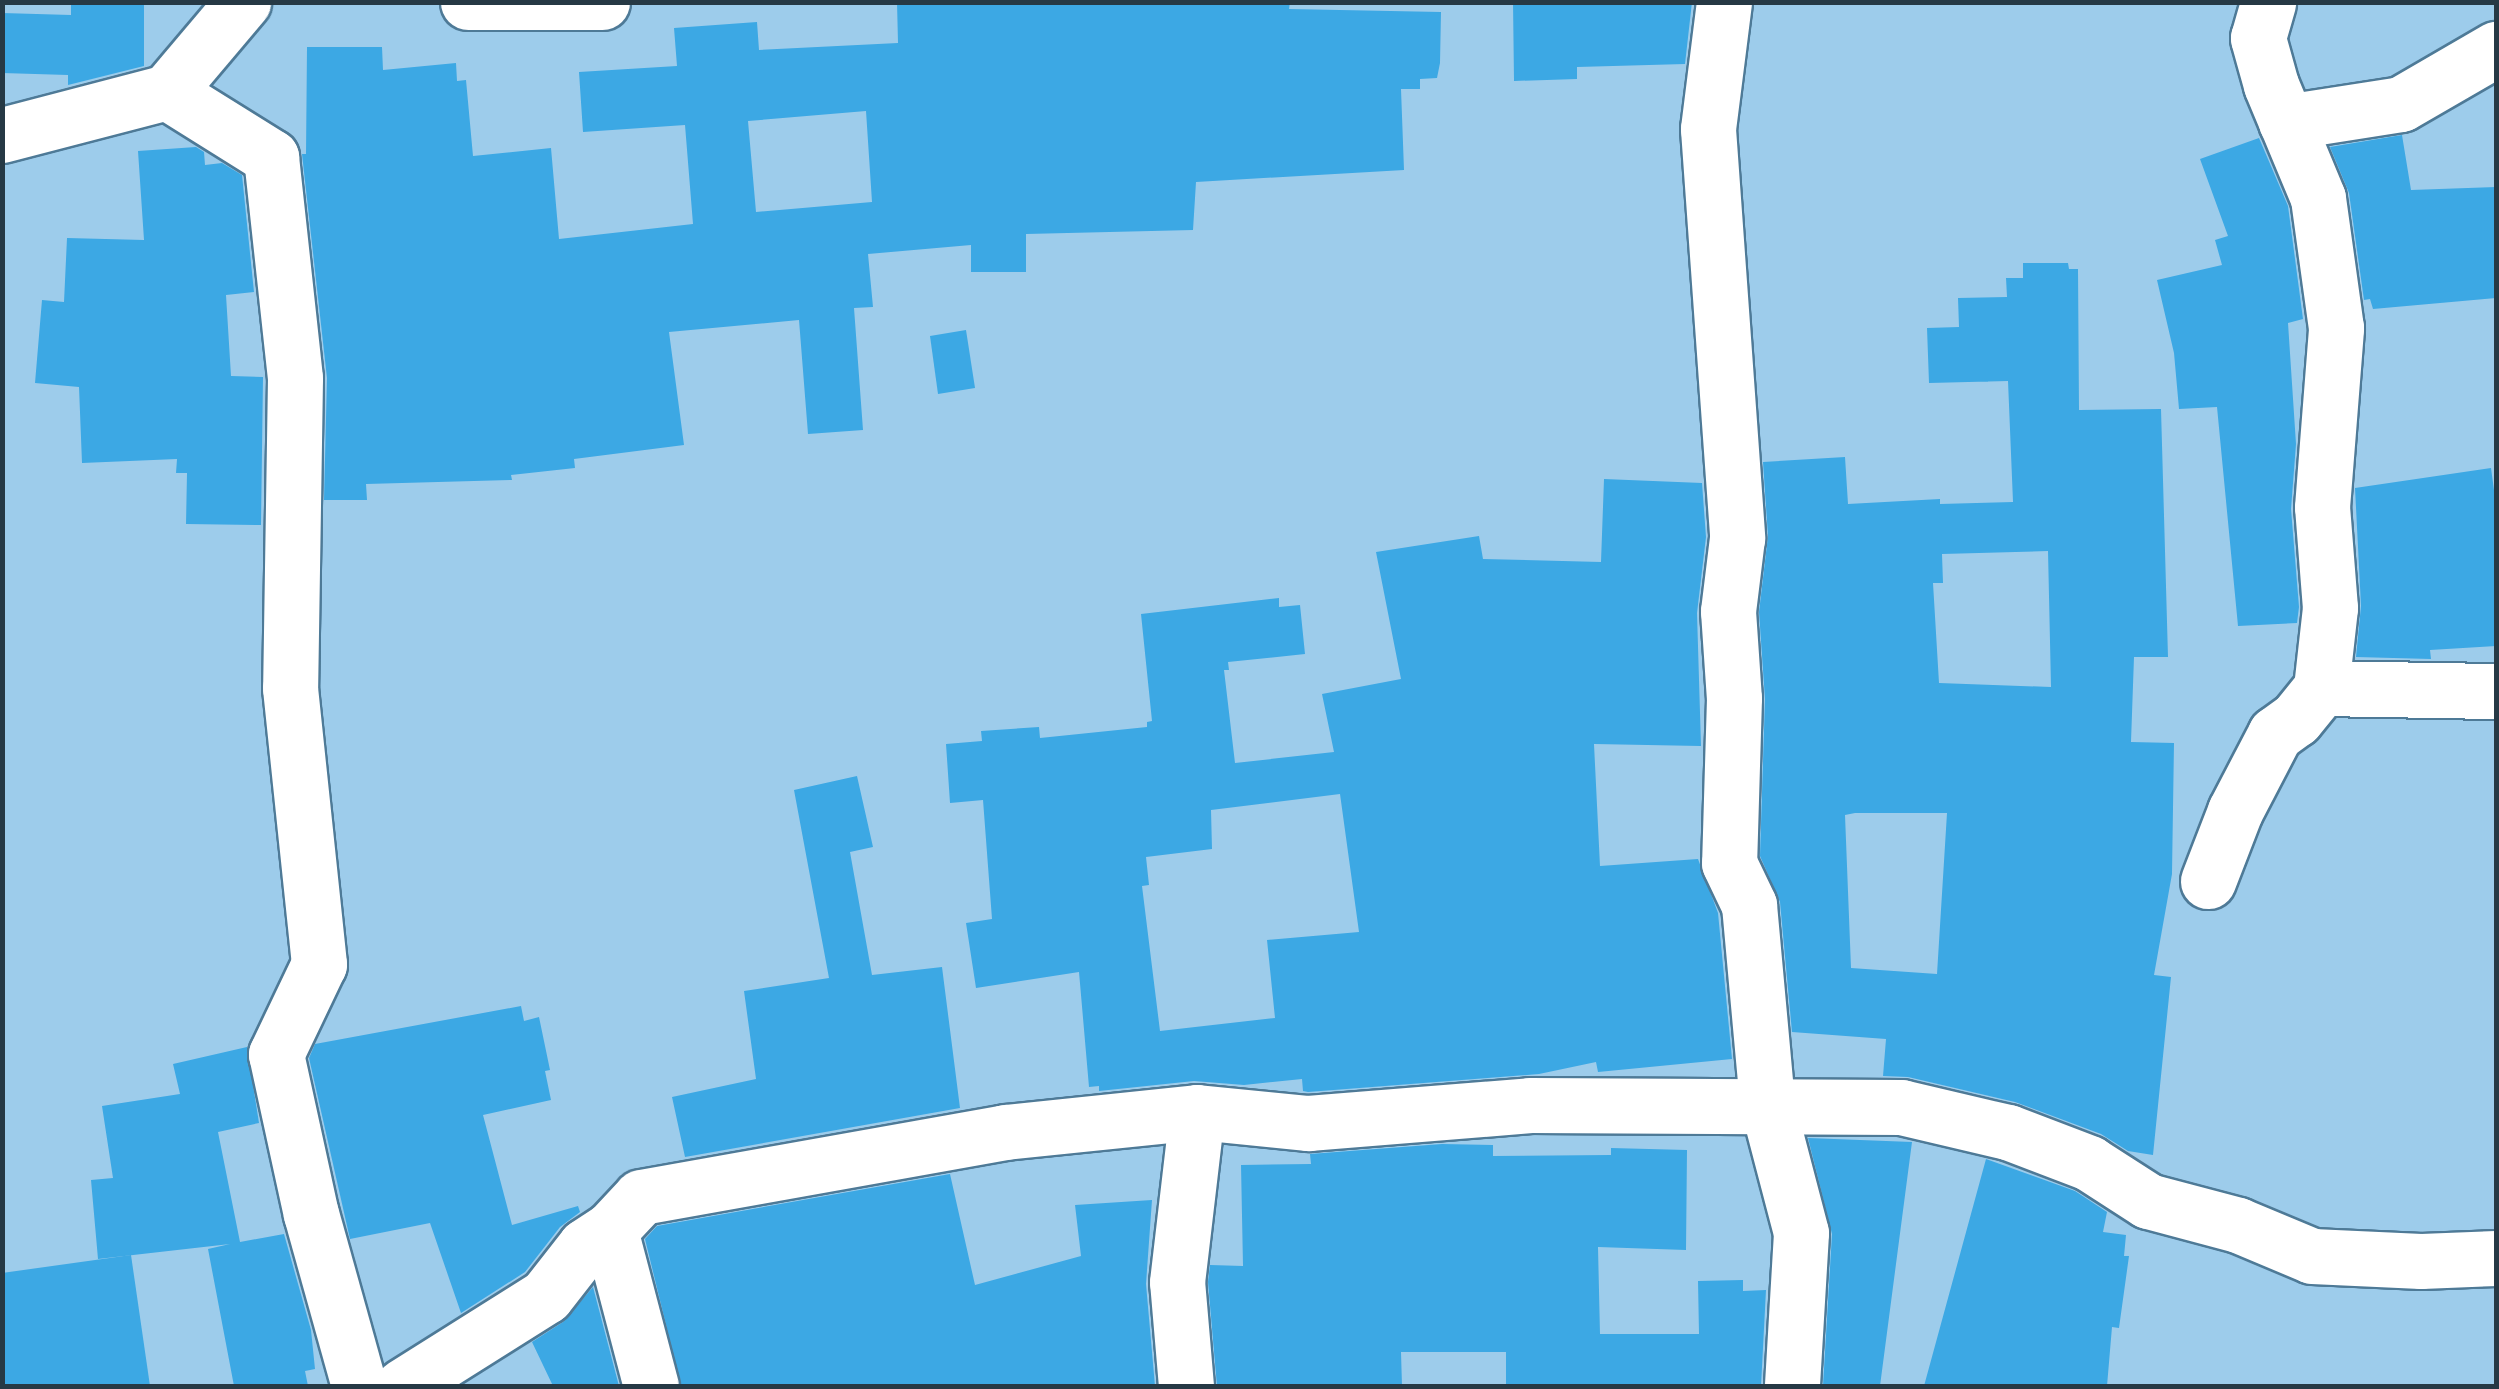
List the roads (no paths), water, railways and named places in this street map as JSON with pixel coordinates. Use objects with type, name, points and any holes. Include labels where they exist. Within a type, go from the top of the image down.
[{"type":"street","points":[[2,135],[167,92],[243,2]]},
{"type":"street","points":[[468,2],[602,2]]},
{"type":"street","points":[[1724,2],[1708,129],[1736,538],[1728,611],[1734,698],[1729,863],[1749,905],[1767,1103],[1801,1233],[1792,1386]]},
{"type":"street","points":[[2208,881],[2234,810],[2276,734],[2296,719],[2321,688],[2330,608],[2322,507],[2336,328],[2318,198],[2286,122],[2258,38],[2268,2]]},
{"type":"street","points":[[2286,122],[2401,104],[2496,49]]},
{"type":"street","points":[[167,92],[272,157],[295,378],[290,688],[319,964],[276,1054],[311,1214],[358,1386]]},
{"type":"street","points":[[2321,688],[2496,691]]},
{"type":"street","points":[[403,1386],[546,1296],[585,1246],[610,1230],[641,1197],[1005,1132],[1198,1112],[1308,1123],[1530,1104],[1902,1107],[2008,1132],[2089,1163],[2148,1201],[2238,1225],[2312,1256],[2421,1261],[2496,1258]]},
{"type":"street","points":[[1186,1386],[1177,1282],[1198,1112]]},
{"type":"street","points":[[610,1230],[651,1386]]}]
